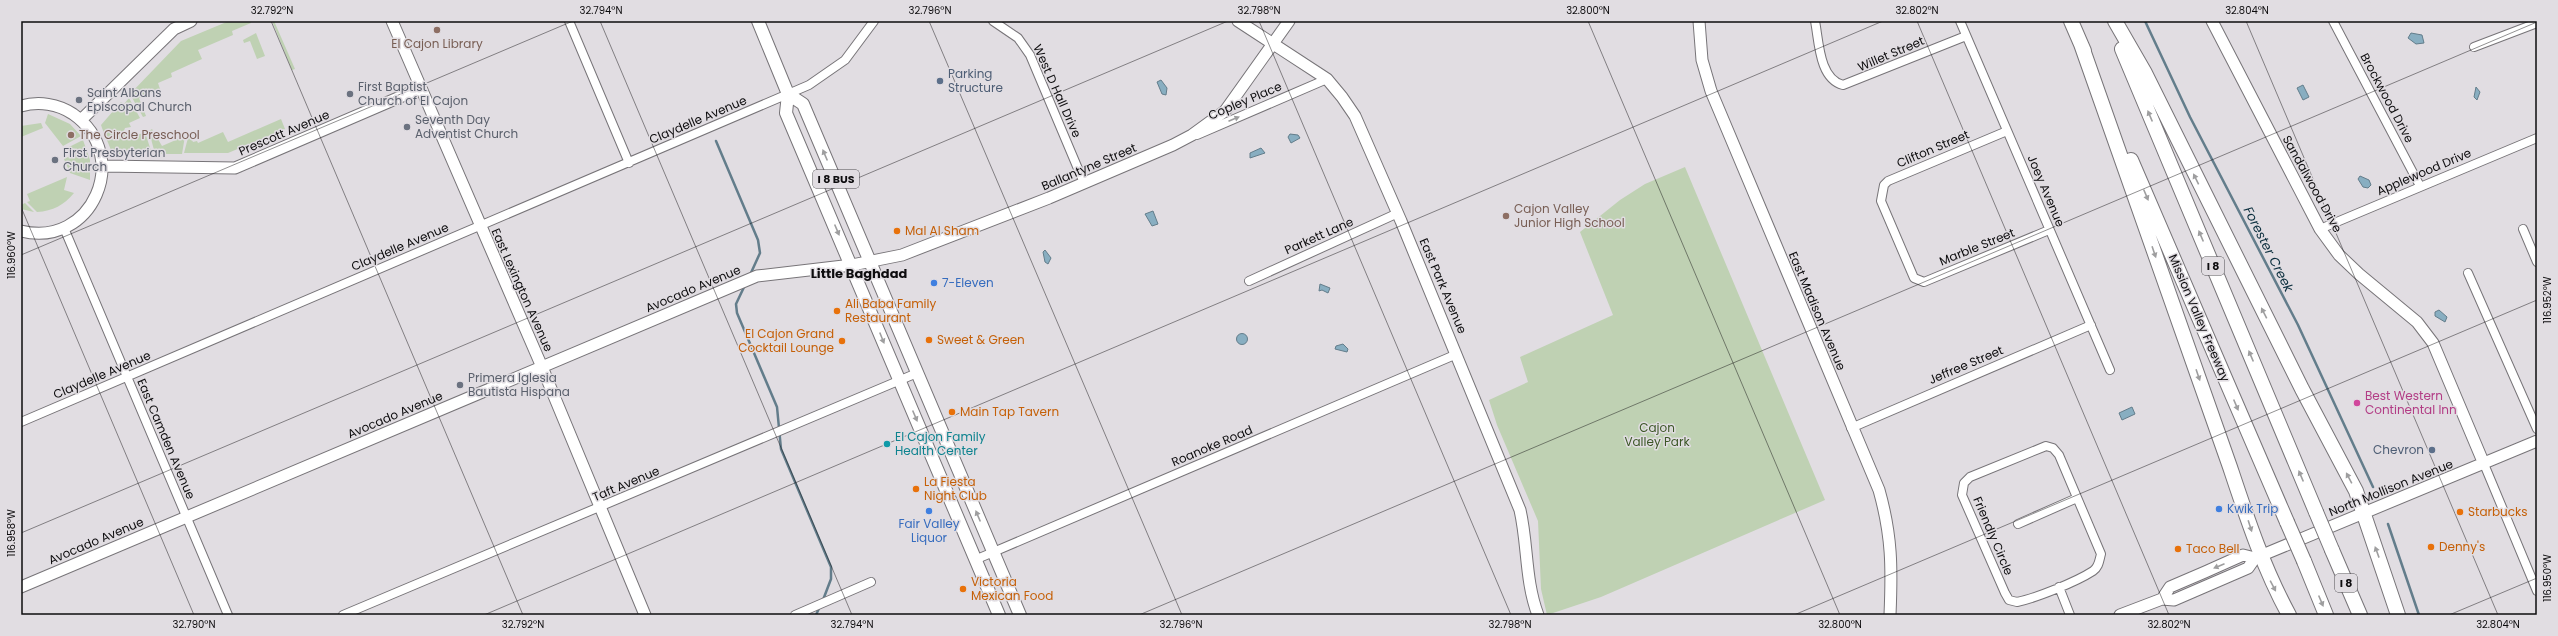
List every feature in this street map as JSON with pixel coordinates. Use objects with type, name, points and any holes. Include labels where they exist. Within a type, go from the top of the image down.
[{"type":"highway","name":"Mission Valley Freeway","points":[[2071,21],[2326,615]]},
{"type":"highway","name":"I 8","points":[[2110,21],[2360,615]]},
{"type":"highway","points":[[2115,21],[2144,73],[2299,383],[2356,491],[2398,615]]},
{"type":"highway","points":[[2080,44],[2258,557],[2289,615]]},
{"type":"main road","name":"I 8 BUS","points":[[758,21],[788,94],[786,113],[852,265],[899,381],[977,559],[999,615]]},
{"type":"main road","name":"I 8 BUS","points":[[788,94],[803,104],[871,261],[1020,615]]},
{"type":"street","points":[[81,120],[174,28],[191,21]]},
{"type":"street","name":"East Lexington Avenue","points":[[392,21],[479,226],[542,367],[645,615]]},
{"type":"street","points":[[569,21],[629,163]]},
{"type":"street","points":[[788,94],[809,85],[845,60],[874,21]]},
{"type":"street","name":"West D Hall Drive","points":[[993,21],[1018,38],[1030,55],[1084,183]]},
{"type":"street","name":"East Park Avenue","points":[[1238,21],[1327,79],[1355,116],[1398,213],[1520,510],[1525,533],[1527,577],[1538,615]]},
{"type":"street","name":"Ballantyne Street","points":[[852,265],[912,252],[1084,183],[1173,145],[1192,135],[1225,111],[1240,93],[1289,21]]},
{"type":"street","name":"East Madison Avenue","points":[[1699,21],[1702,60],[1711,91],[1851,428],[1879,490],[1888,521],[1893,562],[1890,615]]},
{"type":"street","name":"Willet Street","points":[[1815,21],[1827,74],[1837,83],[1851,84],[1966,36]]},
{"type":"street","name":"Joey Avenue","points":[[1960,21],[2110,370]]},
{"type":"street","name":"Sandalwood Drive","points":[[2212,21],[2320,229],[2339,255],[2359,274],[2417,322],[2433,343],[2484,464]]},
{"type":"street","name":"Brockwood Drive","points":[[2333,21],[2420,186]]},
{"type":"street","points":[[2474,47],[2537,23]]},
{"type":"street","name":"Copley Place","points":[[1173,145],[1327,79]]},
{"type":"street","name":"Prescott Avenue","points":[[103,166],[147,168],[236,168],[421,88]]},
{"type":"street","name":"Claydelle Avenue","points":[[21,422],[788,94]]},
{"type":"street","points":[[21,106],[48,104],[66,109],[81,120],[91,131],[99,148],[103,166],[101,186],[95,200],[86,212],[64,228],[40,234],[21,231]]},
{"type":"street","name":"Clifton Street","points":[[1914,278],[1881,201],[1884,185],[1888,181],[2007,131]]},
{"type":"street","name":"Applewood Drive","points":[[2320,229],[2537,138]]},
{"type":"street","name":"Parkett Lane","points":[[1249,280],[1398,213]]},
{"type":"street","name":"East Camden Avenue","points":[[64,228],[228,615]]},
{"type":"street","points":[[2523,229],[2537,262]]},
{"type":"street","name":"Marble Street","points":[[1914,278],[1924,282],[2049,230]]},
{"type":"street","name":"Avocado Avenue","points":[[21,587],[757,276],[852,265]]},
{"type":"street","points":[[2468,273],[2537,429]]},
{"type":"street","name":"Jeffree Street","points":[[1851,428],[2091,325]]},
{"type":"street","name":"Roanoke Road","points":[[977,559],[1457,354]]},
{"type":"street","name":"Taft Avenue","points":[[343,615],[601,508],[917,373]]},
{"type":"street","name":"North Mollison Avenue","points":[[2120,615],[2162,598],[2174,600],[2248,568],[2258,557],[2537,441]]},
{"type":"street","name":"Friendly Circle","points":[[2046,446],[2052,448],[2059,455],[2077,498],[2100,554],[2099,565],[2094,570],[2059,587],[2025,600],[2016,602],[2009,600],[1962,495],[1962,488],[1970,477],[2046,446]]},
{"type":"street","points":[[2484,464],[2537,591]]},
{"type":"street","points":[[2018,524],[2077,498]]},
{"type":"street","name":"North Mollison Avenue","points":[[2162,598],[2170,587],[2243,555],[2258,557]]},
{"type":"street","points":[[2186,594],[2186,590],[2199,580],[2201,574]]},
{"type":"street","points":[[795,615],[871,582]]},
{"type":"street","points":[[2059,587],[2070,615]]},
{"type":"green space","points":[[229,21],[250,21],[251,23],[232,31],[233,35],[198,50],[202,59],[171,73],[172,77],[158,83],[160,89],[139,98],[146,116],[143,117],[130,94],[181,41]]},
{"type":"green space","points":[[272,21],[274,21],[295,69],[292,70]]},
{"type":"green space","points":[[256,33],[265,56],[257,59],[250,41],[244,43],[243,40]]},
{"type":"green space","points":[[129,98],[140,118],[129,123],[131,127],[125,128],[123,133],[127,135],[133,131],[135,136],[145,132],[151,151],[144,151],[143,154],[119,154],[111,150],[101,125],[121,102],[124,104]]},
{"type":"green space","points":[[48,114],[70,124],[81,136],[63,146],[45,123]]},
{"type":"green space","points":[[281,119],[285,129],[228,153],[184,153],[189,134],[193,142],[197,141],[198,143],[223,132],[228,142]]},
{"type":"green space","points":[[41,123],[43,128],[21,137],[21,126]]},
{"type":"green space","points":[[152,129],[162,146],[185,136],[182,154],[155,154],[149,131]]},
{"type":"green space","points":[[83,140],[90,160],[90,180],[70,173],[64,159],[70,156],[67,148]]},
{"type":"green space","name":"Cajon Valley Park","points":[[1685,167],[1825,500],[1601,597],[1547,615],[1541,589],[1538,521],[1497,425],[1489,400],[1528,382],[1520,357],[1613,315],[1580,232],[1620,200],[1645,184]]},
{"type":"green space","points":[[67,177],[64,190],[74,193],[62,204],[53,209],[37,212],[27,202],[30,201],[27,194]]},
{"type":"green space","points":[[25,203],[34,212],[21,209],[21,205]]},
{"type":"water","points":[[2411,33],[2422,35],[2424,43],[2416,44],[2408,38]]},
{"type":"water","points":[[1161,80],[1167,88],[1166,95],[1162,94],[1157,82]]},
{"type":"water","points":[[2303,85],[2309,97],[2303,100],[2297,88]]},
{"type":"water","points":[[2476,87],[2480,92],[2477,100],[2474,97]]},
{"type":"water","points":[[1290,134],[1298,135],[1300,138],[1291,143],[1288,137]]},
{"type":"water","points":[[1261,148],[1265,153],[1250,158],[1250,153]]},
{"type":"water","points":[[2360,176],[2369,180],[2371,185],[2368,188],[2363,187],[2358,179]]},
{"type":"water","points":[[1153,211],[1158,224],[1152,226],[1145,214]]},
{"type":"water","points":[[1045,250],[1051,258],[1048,264],[1045,262],[1043,252]]},
{"type":"water","points":[[1320,284],[1330,288],[1328,293],[1322,290],[1319,291]]},
{"type":"water","points":[[2439,310],[2447,317],[2445,322],[2435,316],[2435,312]]},
{"type":"water","points":[[1242,333],[1246,335],[1248,339],[1246,343],[1242,345],[1238,343],[1236,339],[1238,335]]},
{"type":"water","points":[[1343,344],[1348,349],[1347,352],[1335,349],[1336,346]]},
{"type":"water","points":[[2132,407],[2135,414],[2122,420],[2119,413]]},
{"type":"waterway","name":"Forester Creek","points":[[2145,21],[2190,117],[2298,325],[2373,487]]},
{"type":"waterway","points":[[716,141],[758,240],[760,253],[750,275]]},
{"type":"waterway","points":[[745,285],[736,304],[737,313],[777,407],[781,449],[831,567],[831,579],[823,600]]},
{"type":"waterway","name":"Forester Creek","points":[[2388,524],[2419,615]]},
{"type":"waterway","points":[[816,615],[820,606]]},
{"type":"place","name":"El Cajon Library","points":[[437,30]]},
{"type":"place","name":"Parking Structure","points":[[940,81]]},
{"type":"place","name":"First Baptist Church of El Cajon","points":[[350,94]]},
{"type":"place","name":"Saint Albans Episcopal Church","points":[[79,100]]},
{"type":"place","name":"Seventh Day Adventist Church","points":[[407,127]]},
{"type":"place","name":"The Circle Preschool","points":[[71,135]]},
{"type":"place","name":"First Presbyterian Church","points":[[55,160]]},
{"type":"place","name":"Cajon Valley Junior High School","points":[[1506,216]]},
{"type":"place","name":"Mal Al Sham","points":[[897,231]]},
{"type":"place","name":"7-Eleven","points":[[934,283]]},
{"type":"place","name":"Ali Baba Family Restaurant","points":[[837,311]]},
{"type":"place","name":"Sweet & Green","points":[[929,340]]},
{"type":"place","name":"El Cajon Grand Cocktail Lounge","points":[[842,341]]},
{"type":"place","name":"Primera Iglesia Bautista Hispana","points":[[460,385]]},
{"type":"place","name":"Best Western Continental Inn","points":[[2357,403]]},
{"type":"place","name":"Main Tap Tavern","points":[[952,412]]},
{"type":"place","name":"El Cajon Family Health Center","points":[[887,444]]},
{"type":"place","name":"Chevron","points":[[2432,450]]},
{"type":"place","name":"La Fiesta Night Club","points":[[916,489]]},
{"type":"place","name":"Kwik Trip","points":[[2219,509]]},
{"type":"place","name":"Fair Valley Liquor","points":[[929,511]]},
{"type":"place","name":"Starbucks","points":[[2460,512]]},
{"type":"place","name":"Denny's","points":[[2431,547]]},
{"type":"place","name":"Taco Bell","points":[[2178,549]]},
{"type":"place","name":"Victoria Mexican Food","points":[[963,589]]},
{"type":"district","name":"Little Baghdad","points":[[859,273]]}]
